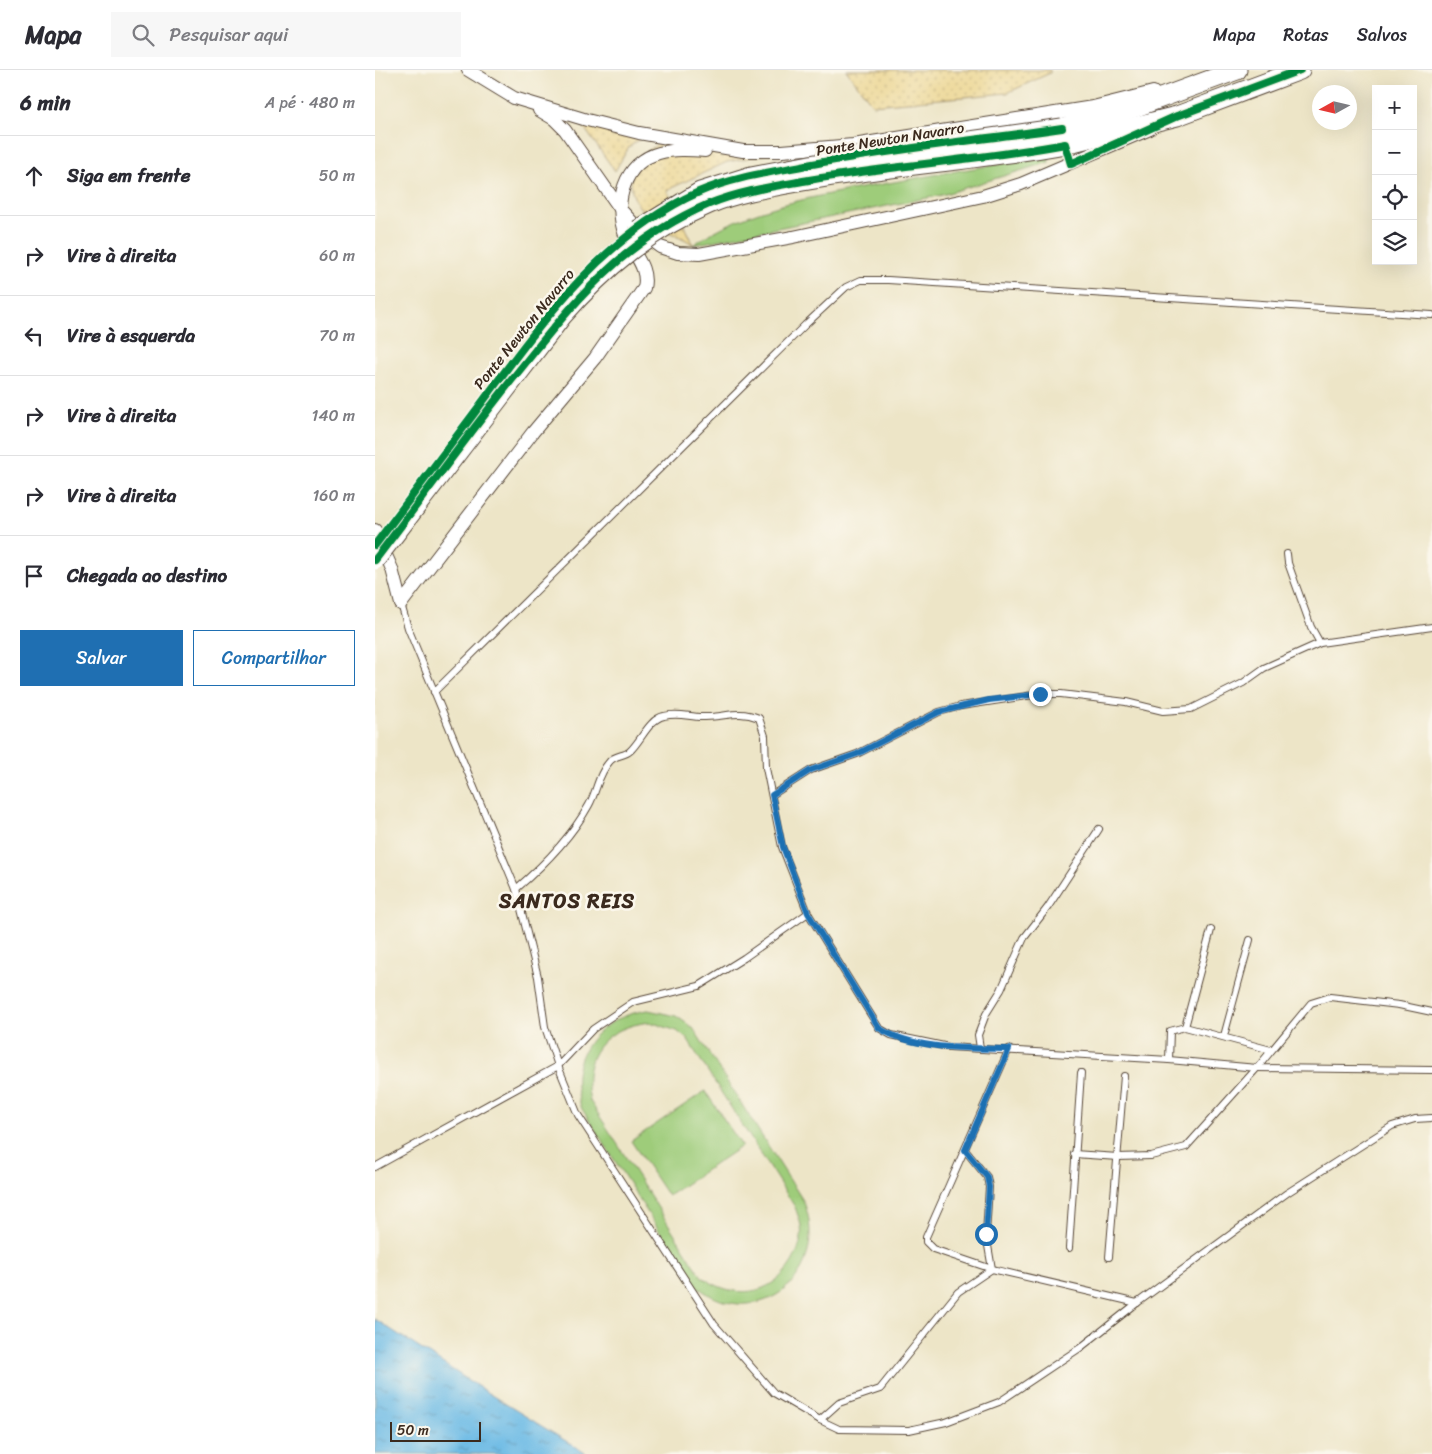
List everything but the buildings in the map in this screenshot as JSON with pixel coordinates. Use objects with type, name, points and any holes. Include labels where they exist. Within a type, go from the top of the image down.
[{"type":"main road","points":[[1063,136],[1237,70]]},
{"type":"main road","points":[[1063,136],[1177,116],[1300,70]]},
{"type":"main road","name":"Ponte Newton Navarro","points":[[375,545],[561,301],[598,262],[625,238],[660,214],[700,192],[751,176],[842,159],[1063,136]]},
{"type":"main road","name":"Ponte Newton Navarro","points":[[375,560],[497,398],[563,316],[585,290],[642,240],[710,204],[773,186],[841,174],[1018,153],[1063,136]]},
{"type":"street","points":[[468,70],[514,98],[545,113],[565,130],[621,210],[643,235],[660,247],[678,253],[699,254],[724,250],[944,206],[983,196],[1021,184],[1087,157],[1177,116]]},
{"type":"street","points":[[401,604],[533,432],[595,358],[644,288],[646,280],[644,270],[625,235],[621,210],[621,194],[632,169],[645,158],[660,152],[678,150],[782,151],[853,145],[1093,107],[1135,97],[1220,70]]},
{"type":"street","points":[[514,98],[639,133],[743,150]]},
{"type":"street","points":[[375,530],[392,569],[401,604]]},
{"type":"lane","points":[[434,692],[805,325],[846,287],[861,280],[888,280],[1432,315]]},
{"type":"lane","points":[[1287,554],[1288,563],[1311,628],[1320,643]]},
{"type":"lane","points":[[401,604],[407,628],[516,889],[538,977],[545,1027],[557,1066],[578,1114],[714,1324],[774,1393],[839,1429],[909,1430],[946,1422],[999,1402],[1080,1348],[1137,1303],[1287,1193],[1380,1133],[1415,1119],[1432,1118]]},
{"type":"lane","points":[[772,795],[811,770],[857,754],[886,737],[946,710],[989,700],[1061,694],[1126,702],[1163,711],[1191,709],[1243,683],[1264,668],[1320,643],[1432,627]]},
{"type":"lane","points":[[516,889],[539,869],[568,835],[589,804],[600,775],[611,759],[629,752],[653,723],[663,716],[684,714],[702,717],[745,712],[759,718],[765,736],[766,768],[783,847],[808,913],[879,1028],[891,1035],[949,1047],[1009,1049],[1257,1068],[1432,1070]]},
{"type":"lane","points":[[981,1048],[978,1035],[986,1014],[1001,990],[1024,938],[1048,907],[1099,829]]},
{"type":"lane","points":[[375,1167],[557,1066],[593,1029],[633,1002],[699,986],[744,958],[808,913]]},
{"type":"lane","points":[[1185,1027],[1211,930]]},
{"type":"lane","points":[[1224,1036],[1250,940]]},
{"type":"lane","points":[[1074,1154],[1117,1157],[1151,1156],[1186,1146],[1257,1068],[1311,1003],[1330,997],[1399,1004],[1432,1012]]},
{"type":"lane","points":[[1169,1060],[1170,1031],[1185,1027],[1271,1050]]},
{"type":"lane","points":[[1009,1049],[926,1237],[926,1242],[933,1249],[992,1269],[1137,1303]]},
{"type":"lane","points":[[1069,1248],[1081,1073]]},
{"type":"lane","points":[[1109,1257],[1125,1076]]},
{"type":"lane","points":[[965,1150],[987,1177],[989,1187],[986,1234],[992,1269]]},
{"type":"lane","points":[[821,1420],[839,1403],[880,1389],[958,1292],[992,1269]]},
{"type":"green space","points":[[1049,158],[1049,162],[942,195],[693,245],[736,221],[784,204],[859,188],[945,173]]},
{"type":"green space","points":[[648,1010],[676,1016],[693,1028],[804,1202],[810,1230],[807,1255],[797,1276],[781,1292],[761,1302],[738,1304],[714,1297],[691,1281],[582,1109],[577,1090],[577,1073],[581,1057],[589,1043],[600,1031],[614,1021],[630,1014]],"holes":[[[650,1022],[677,1031],[687,1039],[795,1207],[799,1219],[801,1240],[792,1262],[773,1283],[762,1288],[750,1291],[726,1289],[702,1277],[590,1101],[588,1085],[592,1058],[599,1046],[608,1037],[620,1030]]]},
{"type":"green space","points":[[705,1091],[742,1146],[668,1196],[631,1141]]},
{"type":"sand","points":[[846,70],[1050,70],[1050,73],[1007,93],[873,105]]},
{"type":"sand","points":[[580,122],[645,135],[629,147],[615,171]]},
{"type":"sand","points":[[657,144],[774,153],[727,162],[667,190],[693,245],[652,221],[635,200],[632,189],[632,177],[636,166],[644,155]]},
{"type":"water","points":[[375,1319],[488,1393],[587,1454],[375,1454]]},
{"type":"cycle path","points":[[375,560],[493,404],[575,303],[622,258],[648,237],[677,220],[709,204],[746,192],[873,170],[1033,150],[1065,144],[1071,164],[1177,116],[1300,70]]},
{"type":"cycle path","points":[[375,545],[547,317],[601,259],[631,233],[664,211],[699,192],[725,182],[753,175],[871,154],[1062,128]]},
{"type":"district","name":"SANTOS REIS","points":[[567,901]]},
{"type":"route","points":[[986,1234],[989,1187],[987,1177],[981,1167],[965,1150],[1009,1049],[949,1047],[891,1035],[879,1028],[808,913],[783,847],[772,795],[811,770],[830,765],[857,754],[886,737],[939,712],[989,700],[1040,694]]}]
